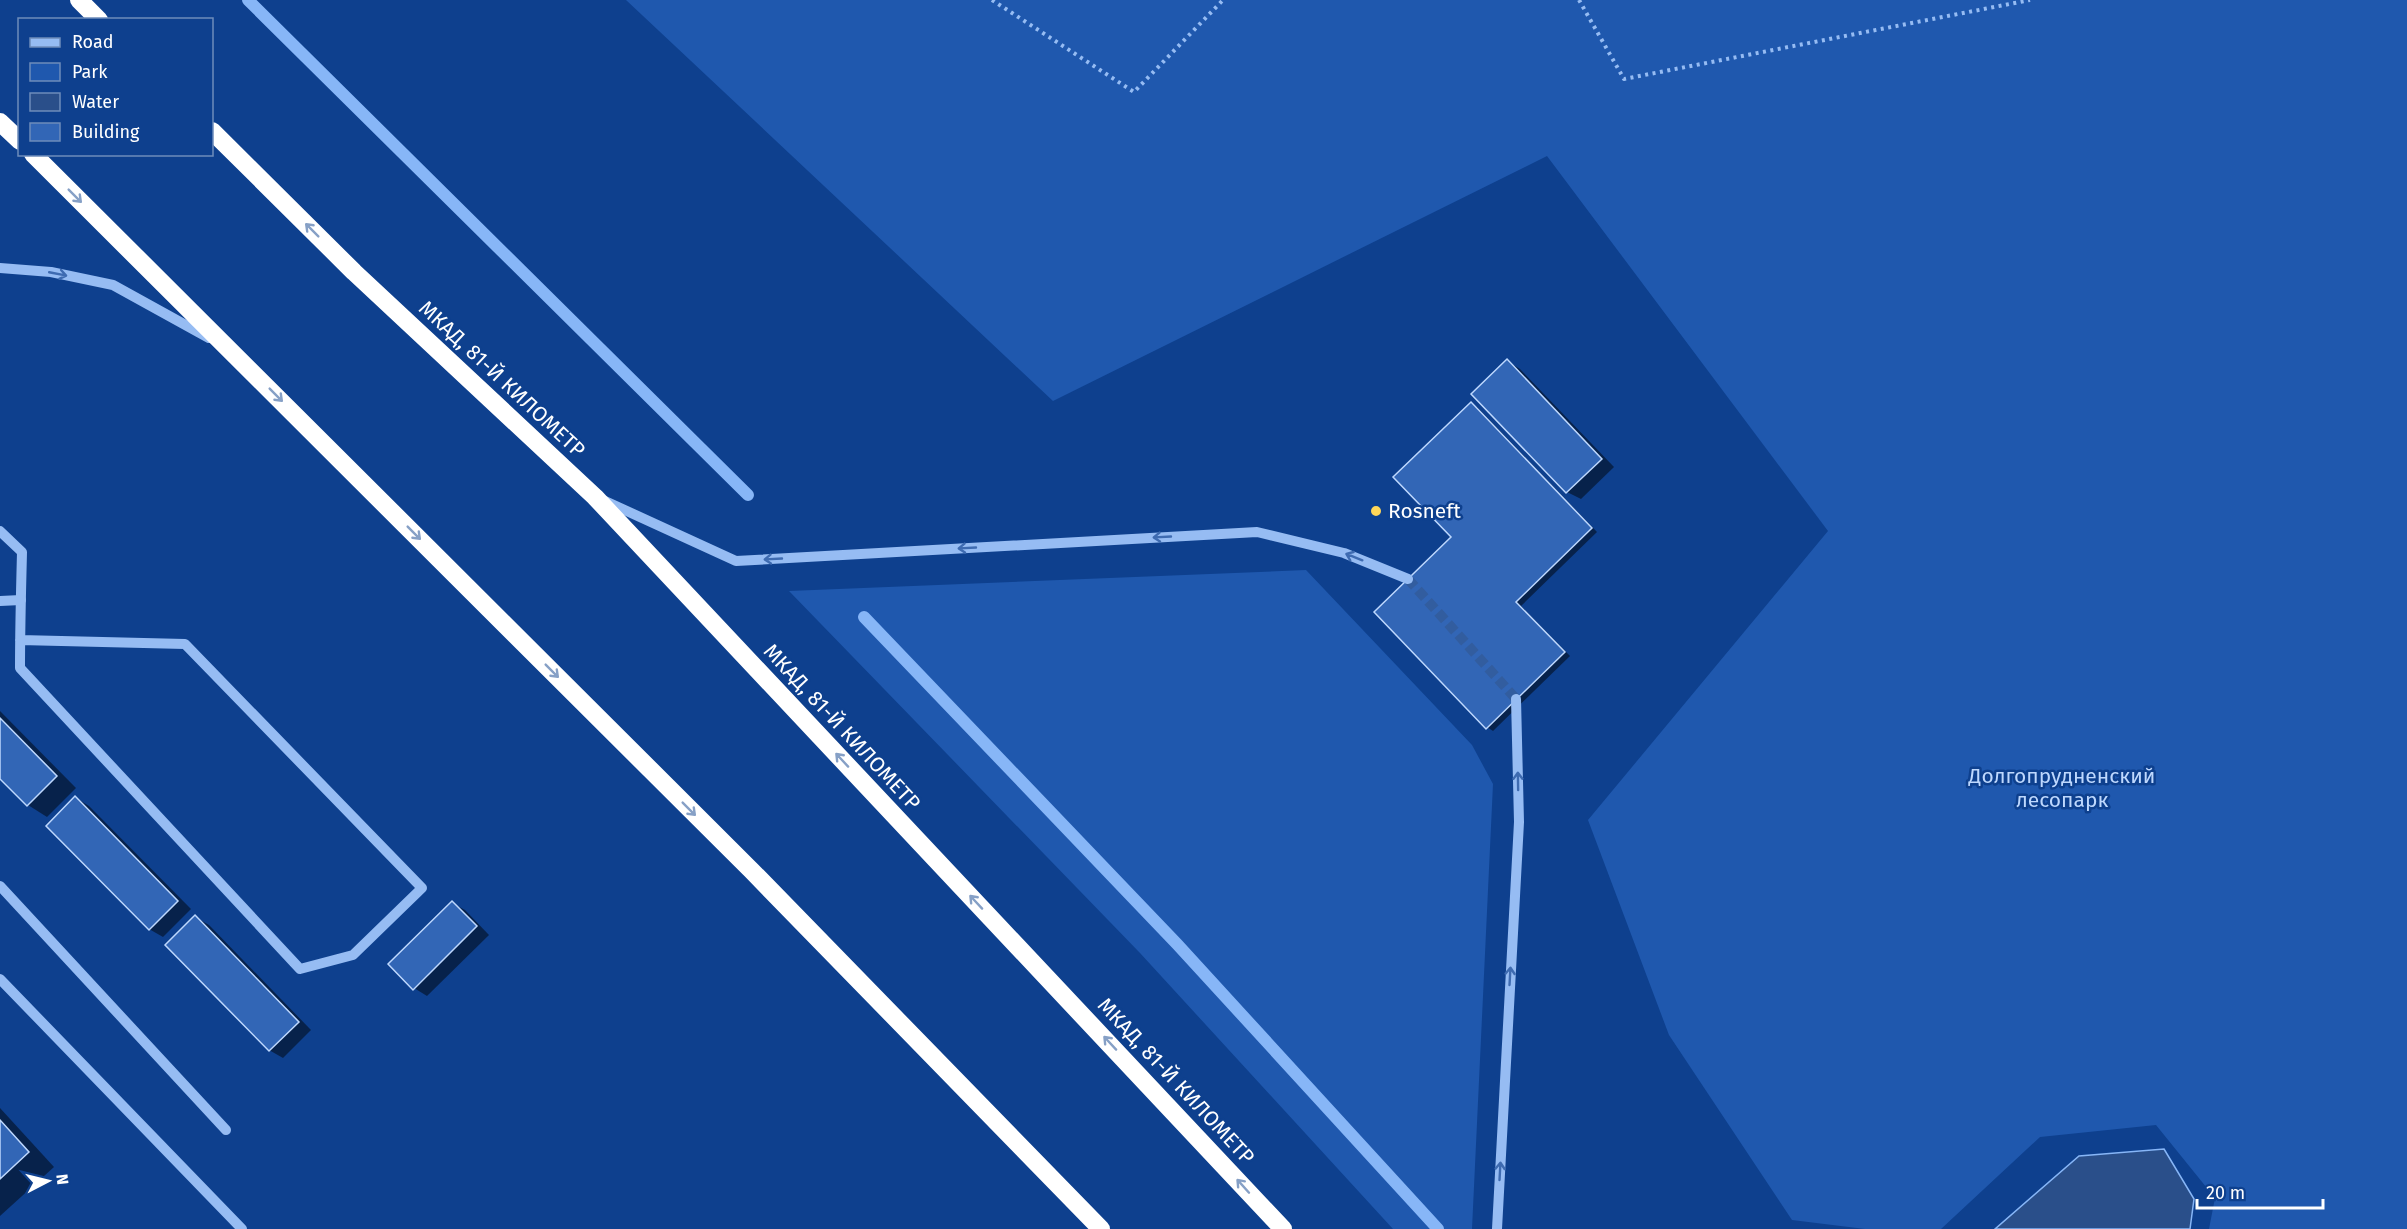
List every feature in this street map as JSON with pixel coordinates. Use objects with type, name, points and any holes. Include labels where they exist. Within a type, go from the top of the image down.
[{"type":"highway","points":[[79,0],[97,18]]},
{"type":"highway","points":[[0,122],[18,139]]},
{"type":"highway","name":"МКАД, 81-Й КИЛОМЕТР","points":[[213,132],[354,272],[595,497],[1283,1229]]},
{"type":"highway","points":[[35,156],[752,871],[1101,1229]]},
{"type":"street","points":[[0,268],[51,272],[113,285],[235,353]]},
{"type":"street","points":[[595,497],[736,561],[1257,532],[1344,553],[1408,579]]},
{"type":"street","points":[[0,531],[22,552],[20,640],[20,668],[300,969],[353,955],[422,888],[185,644],[20,640]]},
{"type":"street","points":[[0,601],[21,600]]},
{"type":"street","points":[[1497,1229],[1519,822],[1516,699]]},
{"type":"street","points":[[0,886],[226,1130]]},
{"type":"street","points":[[0,980],[242,1229]]},
{"type":"path","points":[[992,0],[1134,92],[1223,0]]},
{"type":"path","points":[[1579,0],[1623,79],[2030,0]]},
{"type":"green space","name":"Долгопрудненский лесопарк","points":[[626,0],[2407,0],[2407,1229],[2209,1229],[2215,1198],[2156,1125],[2040,1137],[1941,1229],[1865,1229],[1792,1220],[1669,1035],[1588,820],[1828,531],[1547,156],[1053,401]]},
{"type":"green space","points":[[1306,570],[1472,745],[1493,784],[1472,1229],[1393,1229],[1140,953],[789,591]]},
{"type":"water","points":[[2164,1149],[2194,1199],[2190,1229],[1995,1229],[2079,1156]]},
{"type":"building","points":[[1507,359],[1602,459],[1566,493],[1471,394]]},
{"type":"building","points":[[1471,402],[1592,528],[1516,602],[1565,652],[1486,729],[1374,612],[1451,537],[1393,477]]},
{"type":"building","points":[[0,718],[57,776],[27,806],[0,779]]},
{"type":"building","points":[[75,796],[178,901],[149,930],[46,826]]},
{"type":"building","points":[[452,901],[477,926],[413,990],[388,964]]},
{"type":"building","points":[[195,915],[299,1022],[269,1051],[165,945]]},
{"type":"building","points":[[0,1120],[29,1152],[0,1179]]},
{"type":"waterway","points":[[248,0],[748,495]]},
{"type":"waterway","points":[[864,617],[1177,944],[1438,1229]]},
{"type":"tunnel","points":[[1408,579],[1516,699]]},
{"type":"place","name":"Rosneft","points":[[1376,511]]}]
